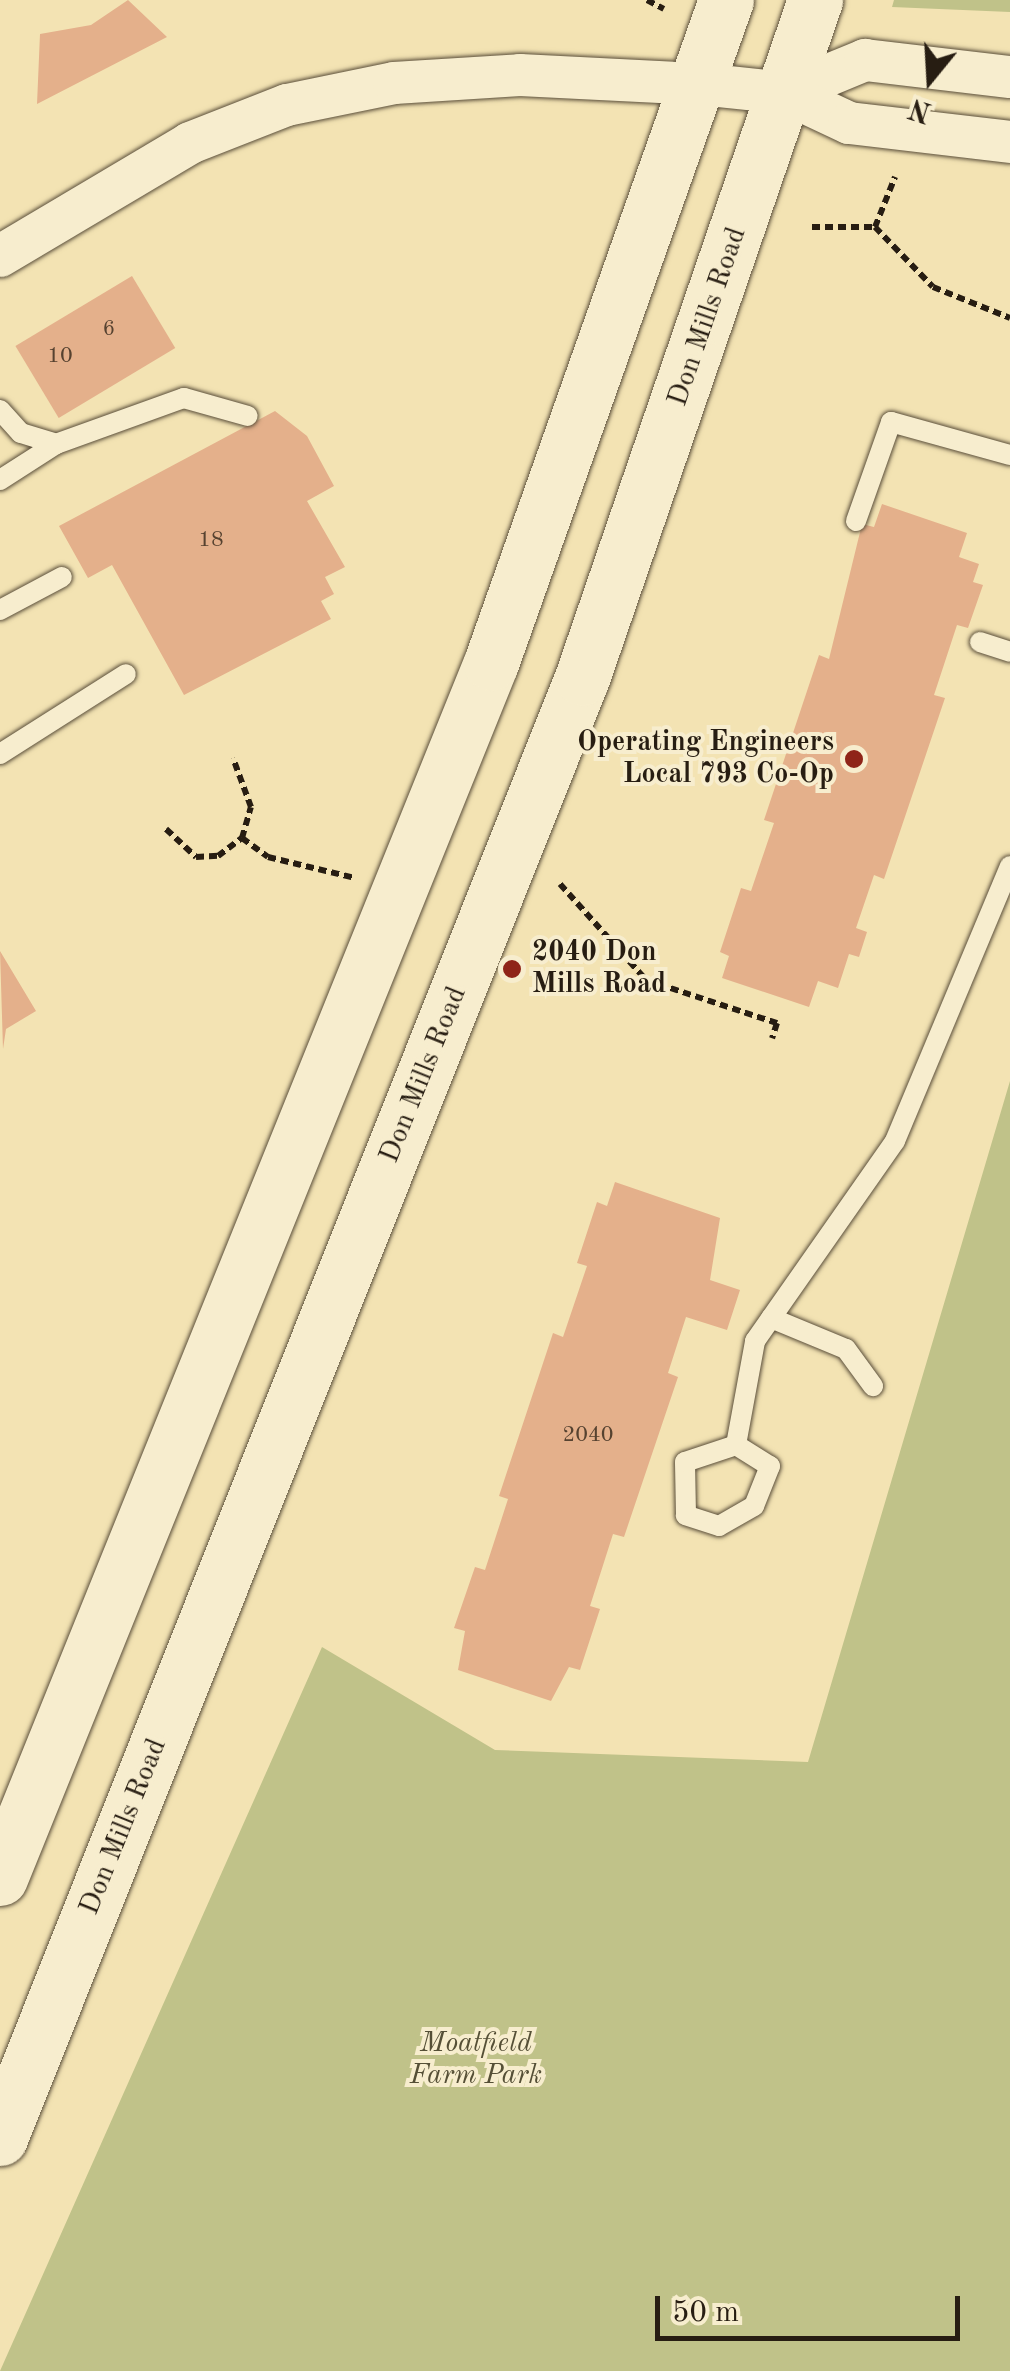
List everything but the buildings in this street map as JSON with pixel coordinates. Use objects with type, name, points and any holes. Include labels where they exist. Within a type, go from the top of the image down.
[{"type":"main road","points":[[0,1878],[492,663],[700,84],[726,0]]},
{"type":"main road","name":"Don Mills Road","points":[[0,2138],[582,678],[815,0]]},
{"type":"street","points":[[785,93],[865,60],[1010,77]]},
{"type":"street","points":[[0,256],[190,143],[287,106],[394,83],[520,75],[700,84],[785,93],[848,123],[1010,142]]},
{"type":"lane","points":[[0,480],[56,444],[174,400],[212,400],[248,416]]},
{"type":"lane","points":[[0,410],[21,433],[56,444]]},
{"type":"lane","points":[[856,521],[891,422],[1010,455]]},
{"type":"lane","points":[[0,610],[62,578]]},
{"type":"lane","points":[[980,642],[1010,652]]},
{"type":"lane","points":[[0,754],[126,674]]},
{"type":"lane","points":[[736,1446],[755,1341],[895,1141],[1010,866]]},
{"type":"lane","points":[[771,1318],[846,1349],[873,1386]]},
{"type":"lane","points":[[736,1446],[770,1466],[754,1506],[719,1526],[686,1515],[684,1462],[736,1446]]},
{"type":"path","points":[[647,0],[664,9]]},
{"type":"path","points":[[875,227],[895,177]]},
{"type":"path","points":[[812,227],[875,227],[932,288],[1010,318]]},
{"type":"path","points":[[166,829],[196,857],[218,856],[242,838],[251,807],[233,758]]},
{"type":"path","points":[[242,838],[268,857],[370,882]]},
{"type":"path","points":[[560,884],[646,980],[778,1023],[772,1038]]},
{"type":"green space","points":[[894,0],[1010,0],[1010,12],[892,7]]},
{"type":"green space","name":"Moatfield Farm Park","points":[[1010,1081],[1010,2371],[0,2371],[322,1647],[495,1750],[808,1762]]},
{"type":"place","name":"Operating Engineers Local 793 Co-Op","points":[[854,759]]},
{"type":"place","name":"2040 Don Mills Road","points":[[512,969]]}]
